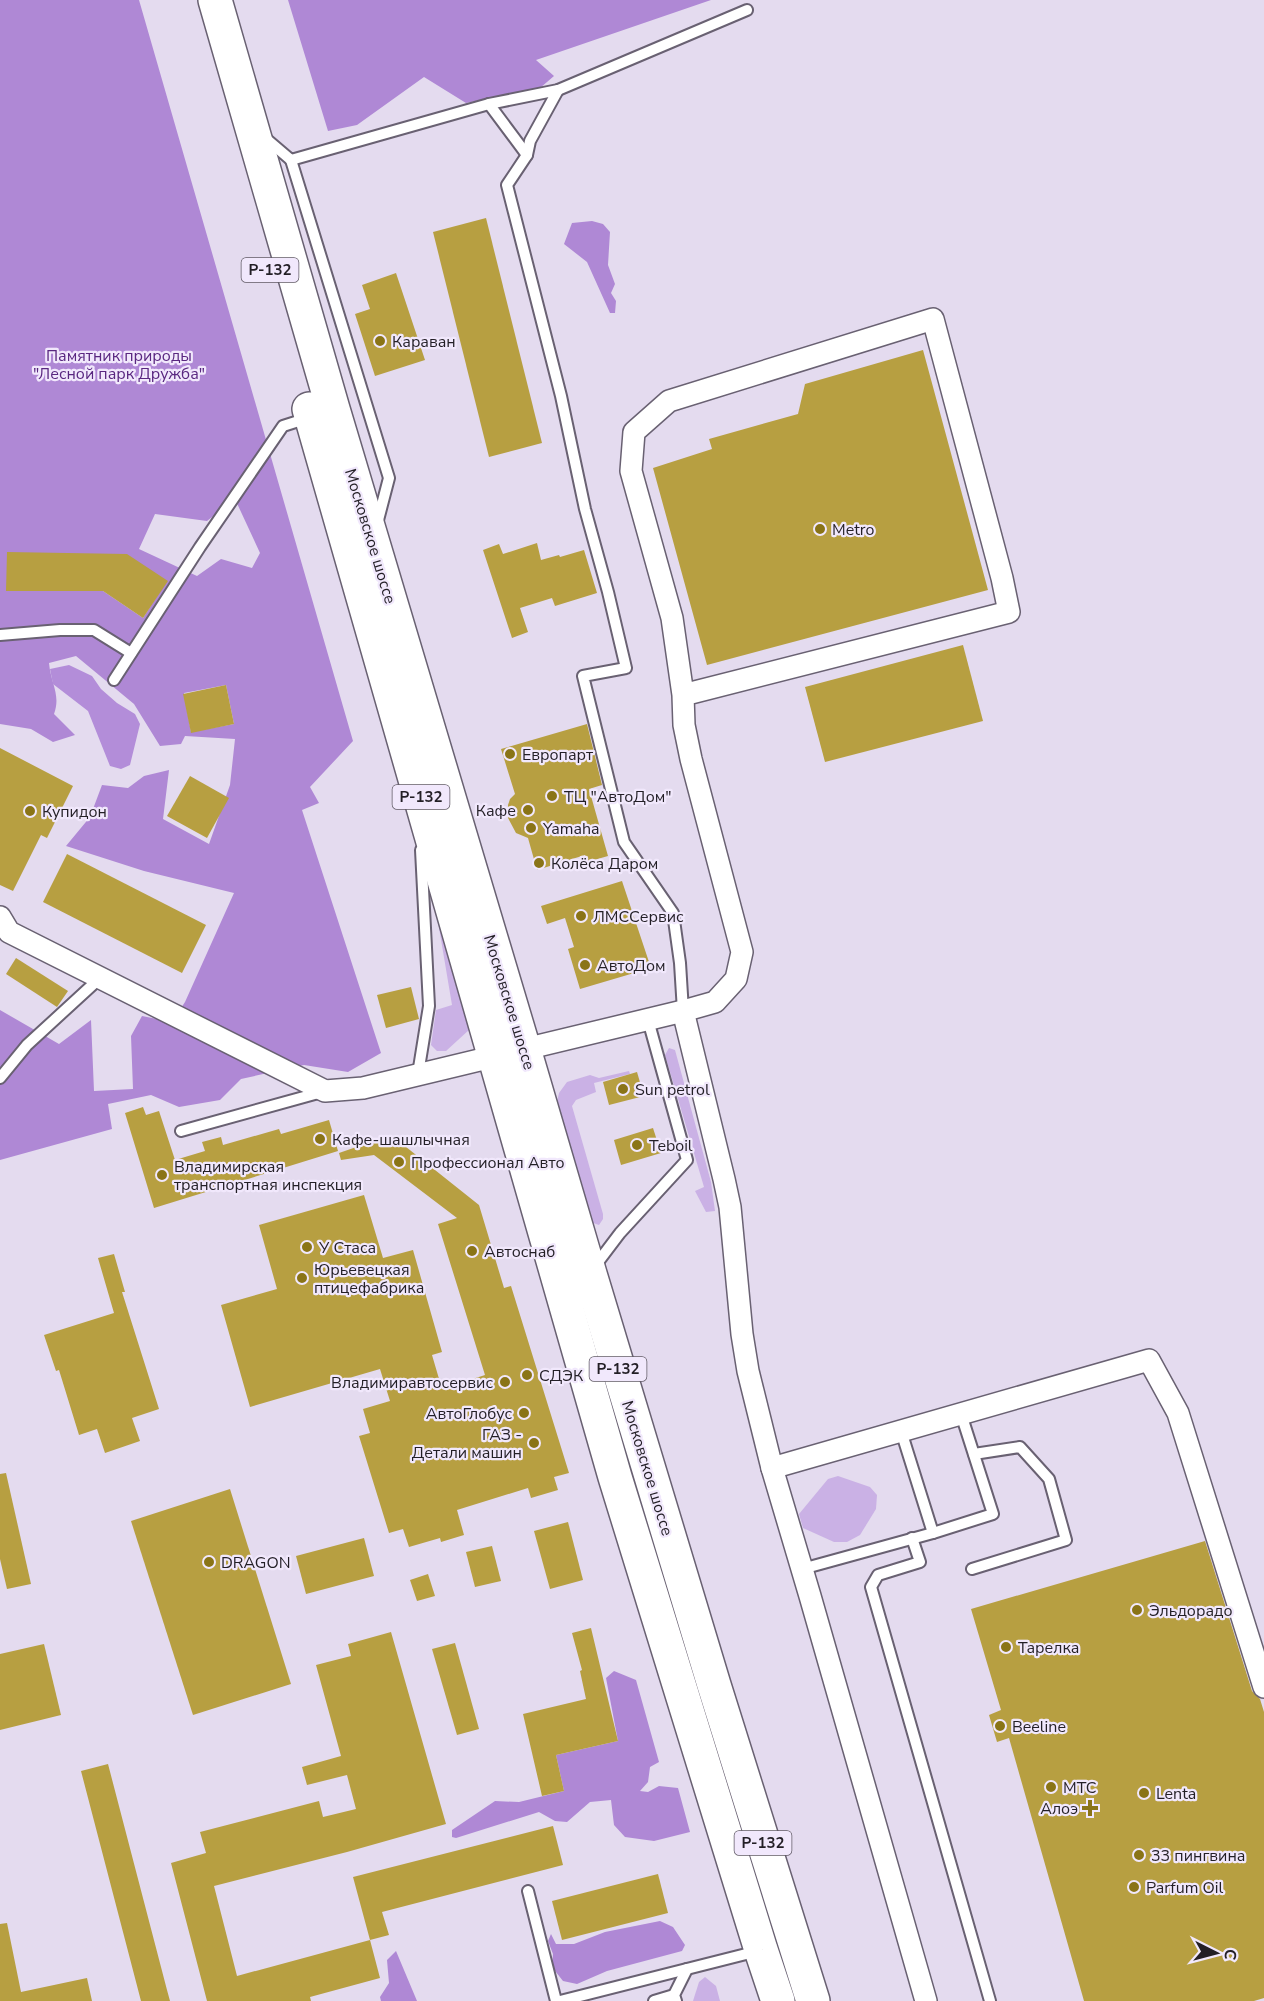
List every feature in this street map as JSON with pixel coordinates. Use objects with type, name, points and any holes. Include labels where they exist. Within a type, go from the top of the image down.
[{"type":"highway","name":"Московское шоссе","points":[[193,0],[414,772],[510,1052],[590,1274],[714,1685],[813,2001]]},
{"type":"highway","name":"Московское шоссе","points":[[215,0],[373,542],[510,1052],[615,1477],[778,2001]]},
{"type":"street","points":[[0,917],[9,932],[325,1091],[363,1088],[715,1002],[736,979],[742,952],[691,759],[684,725],[683,695],[672,618],[631,471],[634,432],[669,401],[933,319],[1009,612],[683,695]]},
{"type":"street","points":[[683,1011],[730,1207],[742,1334],[748,1371],[772,1468],[926,2001]]},
{"type":"street","points":[[772,1468],[1149,1360],[1178,1413],[1264,1687]]},
{"type":"lane","points":[[291,160],[489,104],[558,90],[747,10]]},
{"type":"lane","points":[[558,90],[530,141],[528,155],[507,185],[561,396],[585,509],[626,668],[583,676],[624,842],[673,914],[680,963],[683,1011]]},
{"type":"lane","points":[[489,104],[528,155]]},
{"type":"lane","points":[[252,128],[291,160],[389,478],[373,542]]},
{"type":"lane","points":[[114,680],[283,426],[312,417]]},
{"type":"lane","points":[[0,635],[60,630],[94,630],[131,653]]},
{"type":"lane","points":[[414,772],[420,824],[429,1006],[418,1074]]},
{"type":"lane","points":[[0,1078],[27,1045],[100,978]]},
{"type":"lane","points":[[590,1274],[620,1233],[687,1160],[648,1020]]},
{"type":"lane","points":[[181,1131],[325,1091]]},
{"type":"lane","points":[[802,1569],[993,1514],[961,1414]]},
{"type":"lane","points":[[901,1431],[933,1533]]},
{"type":"lane","points":[[972,1569],[1066,1540],[1049,1479],[1020,1447],[974,1454]]},
{"type":"lane","points":[[912,1538],[920,1562],[878,1575],[871,1587],[990,2001]]},
{"type":"lane","points":[[528,1891],[558,2001],[761,1950]]},
{"type":"lane","points":[[654,2001],[675,1998],[687,1970]]},
{"type":"shaded area","points":[[69,665],[92,676],[101,689],[117,703],[135,714],[140,724],[130,765],[121,769],[110,766],[88,711],[53,684],[50,669]]},
{"type":"shaded area","points":[[432,886],[470,1029],[446,1051],[437,1051],[431,1045],[436,1010],[452,1005]]},
{"type":"shaded area","points":[[669,1048],[675,1050],[711,1182],[715,1211],[706,1212],[695,1191],[704,1187],[665,1055]]},
{"type":"shaded area","points":[[629,1071],[630,1074],[594,1083],[596,1092],[576,1100],[572,1106],[603,1214],[599,1225],[593,1223],[557,1102],[559,1093],[567,1082],[590,1075],[599,1078]]},
{"type":"shaded area","points":[[838,1476],[870,1487],[877,1495],[876,1509],[860,1535],[847,1542],[834,1542],[803,1528],[799,1514],[828,1479]]},
{"type":"shaded area","points":[[705,1977],[716,1986],[720,2001],[693,2001],[699,1982]]},
{"type":"green space","name":"Памятник природы \"Лесной парк Дружба\"","points":[[0,0],[139,0],[353,741],[310,787],[319,803],[302,810],[381,1053],[348,1072],[304,1065],[241,1079],[220,1100],[179,1107],[151,1095],[108,1104],[112,1129],[0,1160],[0,1010],[59,1044],[91,1020],[94,1091],[133,1089],[131,1036],[142,1016],[172,1022],[185,1002],[234,893],[144,871],[66,846],[90,817],[102,785],[128,788],[144,776],[169,770],[163,819],[209,844],[230,785],[235,739],[185,736],[181,744],[160,746],[134,704],[76,656],[49,663],[56,695],[54,714],[75,735],[53,742],[31,729],[0,724]],"holes":[[[235,499],[260,553],[252,568],[221,559],[197,576],[139,549],[155,514],[207,521]],[[167,581],[143,618],[103,591]],[[226,685],[234,724],[191,732],[184,693]]]},
{"type":"green space","points":[[288,0],[711,0],[536,60],[554,76],[540,88],[466,103],[424,77],[357,125],[328,131]]},
{"type":"green space","points":[[592,221],[603,224],[610,232],[608,265],[615,284],[611,293],[616,301],[615,313],[610,313],[587,262],[564,244],[572,223]]},
{"type":"green space","points":[[614,1671],[636,1680],[659,1762],[650,1767],[648,1782],[640,1791],[648,1792],[659,1786],[678,1788],[690,1832],[654,1841],[625,1837],[614,1825],[611,1800],[590,1802],[567,1822],[555,1821],[539,1812],[456,1838],[452,1837],[452,1830],[495,1801],[519,1802],[564,1791],[556,1755],[618,1741],[606,1678]]},
{"type":"green space","points":[[660,1921],[673,1927],[685,1945],[682,1951],[607,1971],[577,1984],[563,1981],[552,1967],[553,1954],[548,1941],[551,1934],[556,1944],[574,1944],[605,1932]]},
{"type":"green space","points":[[396,1951],[417,2001],[381,2001],[380,1997],[389,1983],[387,1960]]},
{"type":"building","points":[[486,218],[542,443],[489,457],[433,232]]},
{"type":"building","points":[[396,273],[425,360],[375,376],[355,314],[370,309],[362,285]]},
{"type":"building","name":"Metro","points":[[923,350],[988,590],[707,665],[653,468],[712,449],[709,439],[798,414],[805,384]]},
{"type":"building","points":[[537,543],[541,560],[584,550],[597,593],[555,606],[552,598],[520,608],[528,632],[512,638],[483,550],[499,544],[503,554]]},
{"type":"building","points":[[7,552],[127,554],[168,581],[143,618],[103,591],[6,591]]},
{"type":"building","points":[[963,645],[983,721],[825,762],[805,687]]},
{"type":"building","points":[[226,685],[234,724],[191,733],[183,694]]},
{"type":"building","name":"ТЦ \"АвтоДом\"","points":[[587,724],[602,785],[589,789],[608,856],[587,862],[585,855],[537,870],[528,838],[516,833],[508,818],[508,805],[515,794],[501,749]]},
{"type":"building","points":[[0,748],[73,786],[47,838],[41,835],[13,891],[0,885]]},
{"type":"building","points":[[190,776],[229,798],[207,838],[167,816]]},
{"type":"building","points":[[67,854],[206,925],[182,973],[43,902]]},
{"type":"building","points":[[622,881],[651,968],[580,989],[568,949],[574,947],[565,918],[547,924],[541,906]]},
{"type":"building","points":[[16,958],[68,991],[57,1007],[6,974]]},
{"type":"building","points":[[411,987],[419,1019],[386,1028],[377,995]]},
{"type":"building","name":"Sun petrol","points":[[637,1072],[644,1096],[609,1105],[603,1082]]},
{"type":"building","points":[[143,1107],[146,1115],[159,1111],[175,1160],[205,1151],[202,1142],[221,1137],[223,1145],[279,1129],[281,1134],[329,1120],[338,1151],[154,1208],[125,1113]]},
{"type":"building","points":[[653,1128],[661,1153],[621,1165],[614,1140]]},
{"type":"building","points":[[391,1135],[479,1205],[504,1288],[511,1286],[569,1473],[554,1477],[558,1490],[531,1498],[528,1488],[457,1510],[464,1535],[441,1542],[440,1538],[409,1547],[403,1529],[389,1533],[359,1436],[370,1433],[363,1409],[390,1401],[380,1369],[250,1407],[221,1305],[277,1289],[259,1225],[364,1195],[383,1258],[413,1250],[442,1352],[432,1355],[442,1389],[485,1375],[438,1224],[457,1218],[374,1155],[341,1160],[339,1153]]},
{"type":"building","points":[[114,1254],[125,1292],[122,1292],[159,1409],[132,1418],[140,1441],[105,1453],[97,1429],[79,1435],[59,1370],[56,1371],[44,1335],[114,1313],[98,1258]]},
{"type":"building","points":[[6,1473],[31,1584],[7,1589],[0,1559],[0,1474]]},
{"type":"building","points":[[230,1489],[291,1684],[193,1715],[131,1521]]},
{"type":"building","points":[[568,1522],[583,1580],[550,1589],[534,1531]]},
{"type":"building","points":[[364,1538],[374,1576],[306,1594],[296,1556]]},
{"type":"building","name":"Lenta","points":[[1205,1541],[1252,1691],[1260,1699],[1264,1712],[1264,1998],[1254,2001],[1084,2001],[1009,1738],[997,1742],[989,1715],[1001,1710],[971,1609]]},
{"type":"building","points":[[492,1546],[501,1581],[475,1587],[466,1552]]},
{"type":"building","points":[[428,1574],[435,1596],[417,1601],[410,1580]]},
{"type":"building","points":[[591,1628],[618,1741],[556,1755],[564,1791],[542,1796],[523,1714],[586,1699],[580,1671],[582,1670],[572,1633]]},
{"type":"building","points":[[391,1632],[446,1824],[214,1886],[237,1976],[370,1940],[380,1978],[310,1997],[311,2001],[207,2001],[171,1863],[206,1853],[200,1832],[319,1801],[323,1817],[356,1809],[347,1775],[307,1785],[302,1767],[341,1756],[316,1665],[351,1656],[348,1644]]},
{"type":"building","points":[[455,1643],[479,1729],[457,1735],[432,1649]]},
{"type":"building","points":[[44,1644],[61,1715],[0,1730],[0,1654]]},
{"type":"building","points":[[108,1764],[170,2001],[141,2001],[81,1771]]},
{"type":"building","points":[[553,1826],[563,1865],[382,1912],[389,1935],[370,1940],[353,1877]]},
{"type":"building","points":[[658,1874],[668,1913],[562,1940],[552,1901]]},
{"type":"building","points":[[7,1923],[21,1992],[87,1978],[92,2001],[0,2001],[0,1924]]},
{"type":"place","name":"Караван","points":[[380,341]]},
{"type":"place","name":"Metro","points":[[820,529]]},
{"type":"place","name":"Европарт","points":[[510,754]]},
{"type":"place","name":"ТЦ \"АвтоДом\"","points":[[552,796]]},
{"type":"place","name":"Кафе","points":[[528,810]]},
{"type":"place","name":"Купидон","points":[[30,811]]},
{"type":"place","name":"Yamaha","points":[[531,828]]},
{"type":"place","name":"Колёса Даром","points":[[539,863]]},
{"type":"place","name":"ЛМССервис","points":[[581,916]]},
{"type":"place","name":"АвтоДом","points":[[585,965]]},
{"type":"place","name":"Sun petrol","points":[[623,1089]]},
{"type":"place","name":"Кафе-шашлычная","points":[[320,1139]]},
{"type":"place","name":"Teboil","points":[[637,1145]]},
{"type":"place","name":"Профессионал Авто","points":[[399,1162]]},
{"type":"place","name":"Владимирская транспортная инспекция","points":[[162,1175]]},
{"type":"place","name":"У Стаса","points":[[307,1247]]},
{"type":"place","name":"Автоснаб","points":[[472,1251]]},
{"type":"place","name":"Юрьевецкая птицефабрика","points":[[302,1278]]},
{"type":"place","name":"СДЭК","points":[[527,1375]]},
{"type":"place","name":"Владимиравтосервис","points":[[505,1382]]},
{"type":"place","name":"АвтоГлобус","points":[[524,1413]]},
{"type":"place","name":"ГАЗ - Детали машин","points":[[534,1443]]},
{"type":"place","name":"DRAGON","points":[[209,1562]]},
{"type":"place","name":"Эльдорадо","points":[[1137,1610]]},
{"type":"place","name":"Тарелка","points":[[1006,1647]]},
{"type":"place","name":"Beeline","points":[[1000,1726]]},
{"type":"place","name":"МТС","points":[[1051,1787]]},
{"type":"place","name":"Lenta","points":[[1144,1793]]},
{"type":"place","name":"Алоэ","points":[[1090,1808]]},
{"type":"place","name":"33 пингвина","points":[[1139,1855]]},
{"type":"place","name":"Parfum Oil","points":[[1134,1887]]}]
